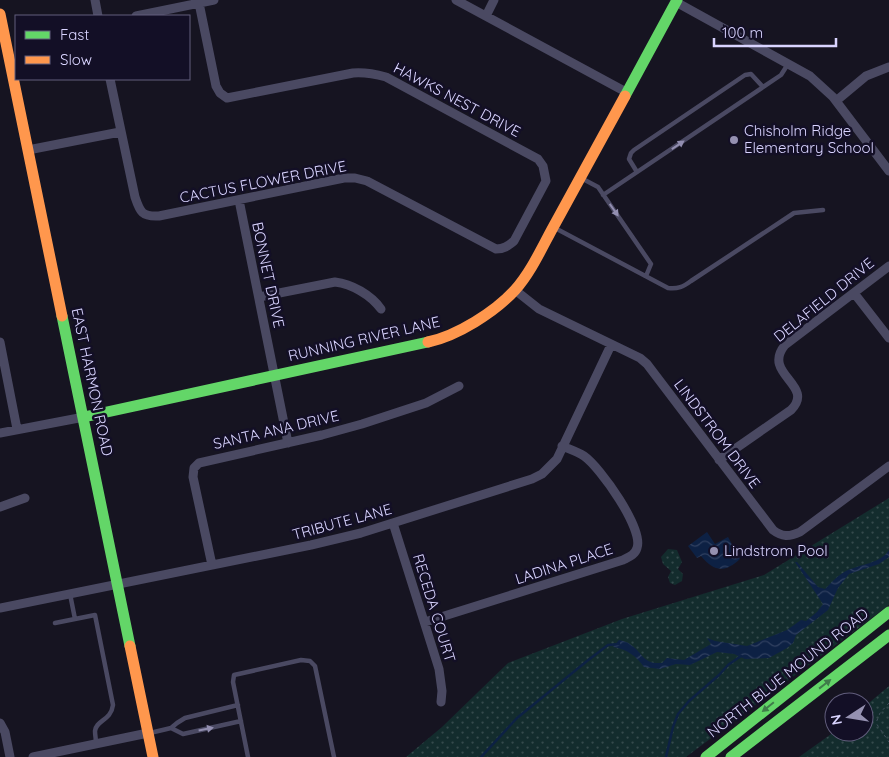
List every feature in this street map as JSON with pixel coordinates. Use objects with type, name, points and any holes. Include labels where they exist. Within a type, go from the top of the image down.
[{"type":"main road","name":"RUNNING RIVER LANE","points":[[84,417],[434,341],[465,327],[487,314],[515,290],[531,267],[676,1]]},
{"type":"main road","name":"EAST HARMON ROAD","points":[[0,14],[154,757]]},
{"type":"main road","name":"NORTH BLUE MOUND ROAD","points":[[706,757],[889,612]]},
{"type":"main road","name":"NORTH BLUE MOUND ROAD","points":[[731,757],[889,635]]},
{"type":"street","points":[[95,0],[98,15]]},
{"type":"street","points":[[141,15],[214,0]]},
{"type":"street","points":[[456,0],[626,92]]},
{"type":"street","points":[[486,16],[494,0]]},
{"type":"street","points":[[676,1],[810,76],[836,101],[889,171]]},
{"type":"street","name":"HAWKS NEST DRIVE","points":[[199,3],[216,86],[220,93],[227,98],[353,73],[367,72],[386,77],[538,159],[543,166],[546,181],[530,211]]},
{"type":"street","points":[[836,101],[866,76],[889,67]]},
{"type":"street","points":[[28,150],[120,132],[110,80]]},
{"type":"street","name":"CACTUS FLOWER DRIVE","points":[[120,132],[138,208],[143,214],[151,217],[344,178],[355,178],[367,181],[496,249],[508,246],[514,241],[530,211]]},
{"type":"street","name":"BONNET DRIVE","points":[[239,200],[288,443]]},
{"type":"street","name":"DELAFIELD DRIVE","points":[[719,460],[797,404],[799,397],[780,367],[778,359],[779,352],[785,345],[889,266]]},
{"type":"street","points":[[258,297],[335,282],[345,284],[374,300],[381,309]]},
{"type":"street","name":"LINDSTROM DRIVE","points":[[515,290],[539,309],[640,358],[647,364],[773,530],[780,535],[786,536],[800,532],[889,466]]},
{"type":"street","points":[[854,293],[889,338]]},
{"type":"street","points":[[0,342],[17,429]]},
{"type":"street","name":"TRIBUTE LANE","points":[[0,608],[311,545],[360,533],[532,479],[542,474],[556,459],[611,345]]},
{"type":"street","name":"SANTA ANA DRIVE","points":[[212,565],[194,477],[194,468],[199,463],[322,436],[426,403],[459,386]]},
{"type":"street","name":"RUNNING RIVER LANE","points":[[0,433],[84,417]]},
{"type":"street","name":"LADINA PLACE","points":[[425,622],[632,556],[637,549],[639,541],[637,531],[624,505],[584,456],[562,446]]},
{"type":"street","points":[[0,507],[25,498]]},
{"type":"street","name":"RECEDA COURT","points":[[393,523],[441,679],[441,702]]},
{"type":"street","points":[[0,723],[5,732],[10,757]]},
{"type":"street","points":[[33,757],[148,733]]},
{"type":"lane","points":[[603,194],[763,87],[780,75],[788,64]]},
{"type":"lane","points":[[637,172],[630,159],[631,153],[634,150],[746,75],[751,74],[763,87]]},
{"type":"lane","points":[[580,177],[598,187],[652,264],[646,276]]},
{"type":"lane","points":[[554,227],[668,288],[681,288],[794,213],[823,210]]},
{"type":"lane","points":[[70,594],[75,619]]},
{"type":"lane","points":[[55,623],[95,614],[113,705],[111,713],[96,727],[96,744]]},
{"type":"lane","points":[[248,757],[233,682],[234,675],[301,660],[310,661],[315,666],[334,757]]},
{"type":"lane","points":[[148,733],[171,728],[185,718],[238,705]]},
{"type":"lane","points":[[171,728],[183,734],[241,721]]},
{"type":"path","points":[[889,703],[880,713],[876,723],[889,742]]},
{"type":"green space","points":[[889,498],[889,605],[686,757],[406,757],[442,727],[508,663],[622,619],[764,575]]},
{"type":"green space","points":[[668,549],[677,550],[682,562],[678,569],[683,574],[682,581],[675,585],[670,583],[668,577],[671,571],[663,564],[661,557]]},
{"type":"green space","points":[[889,686],[889,757],[799,757],[824,739],[824,742],[874,742],[874,699]]},
{"type":"water","name":"Lindstrom Pool","points":[[707,532],[715,544],[728,537],[740,559],[729,567],[720,569],[710,565],[701,556],[697,558],[688,546]]},
{"type":"water","points":[[889,550],[889,557],[879,564],[849,574],[838,588],[828,610],[796,635],[793,643],[787,648],[769,658],[745,659],[734,654],[717,652],[690,665],[676,664],[660,669],[644,667],[631,654],[623,649],[613,647],[619,640],[630,644],[647,660],[662,663],[667,658],[684,660],[711,644],[707,638],[747,646],[787,630],[801,620],[806,621],[823,604],[795,562],[818,587],[825,589],[843,573],[875,561]]},
{"type":"waterway","points":[[481,757],[517,718],[608,645],[619,644]]},
{"type":"waterway","points":[[666,757],[678,714],[689,701],[728,665],[741,656]]},
{"type":"traffic: fast","points":[[625,96],[677,0]]},
{"type":"traffic: fast","points":[[62,316],[130,646]]},
{"type":"traffic: fast","points":[[84,417],[428,342]]},
{"type":"traffic: fast","points":[[706,757],[889,612]]},
{"type":"traffic: fast","points":[[731,757],[889,635]]},
{"type":"traffic: slow","points":[[0,14],[62,316]]},
{"type":"traffic: slow","points":[[428,342],[463,329],[475,322],[497,307],[521,283],[537,258],[625,96]]},
{"type":"traffic: slow","points":[[130,646],[153,757]]},
{"type":"place","name":"Chisholm Ridge Elementary School","points":[[734,140]]},
{"type":"place","name":"Lindstrom Pool","points":[[714,551]]}]
